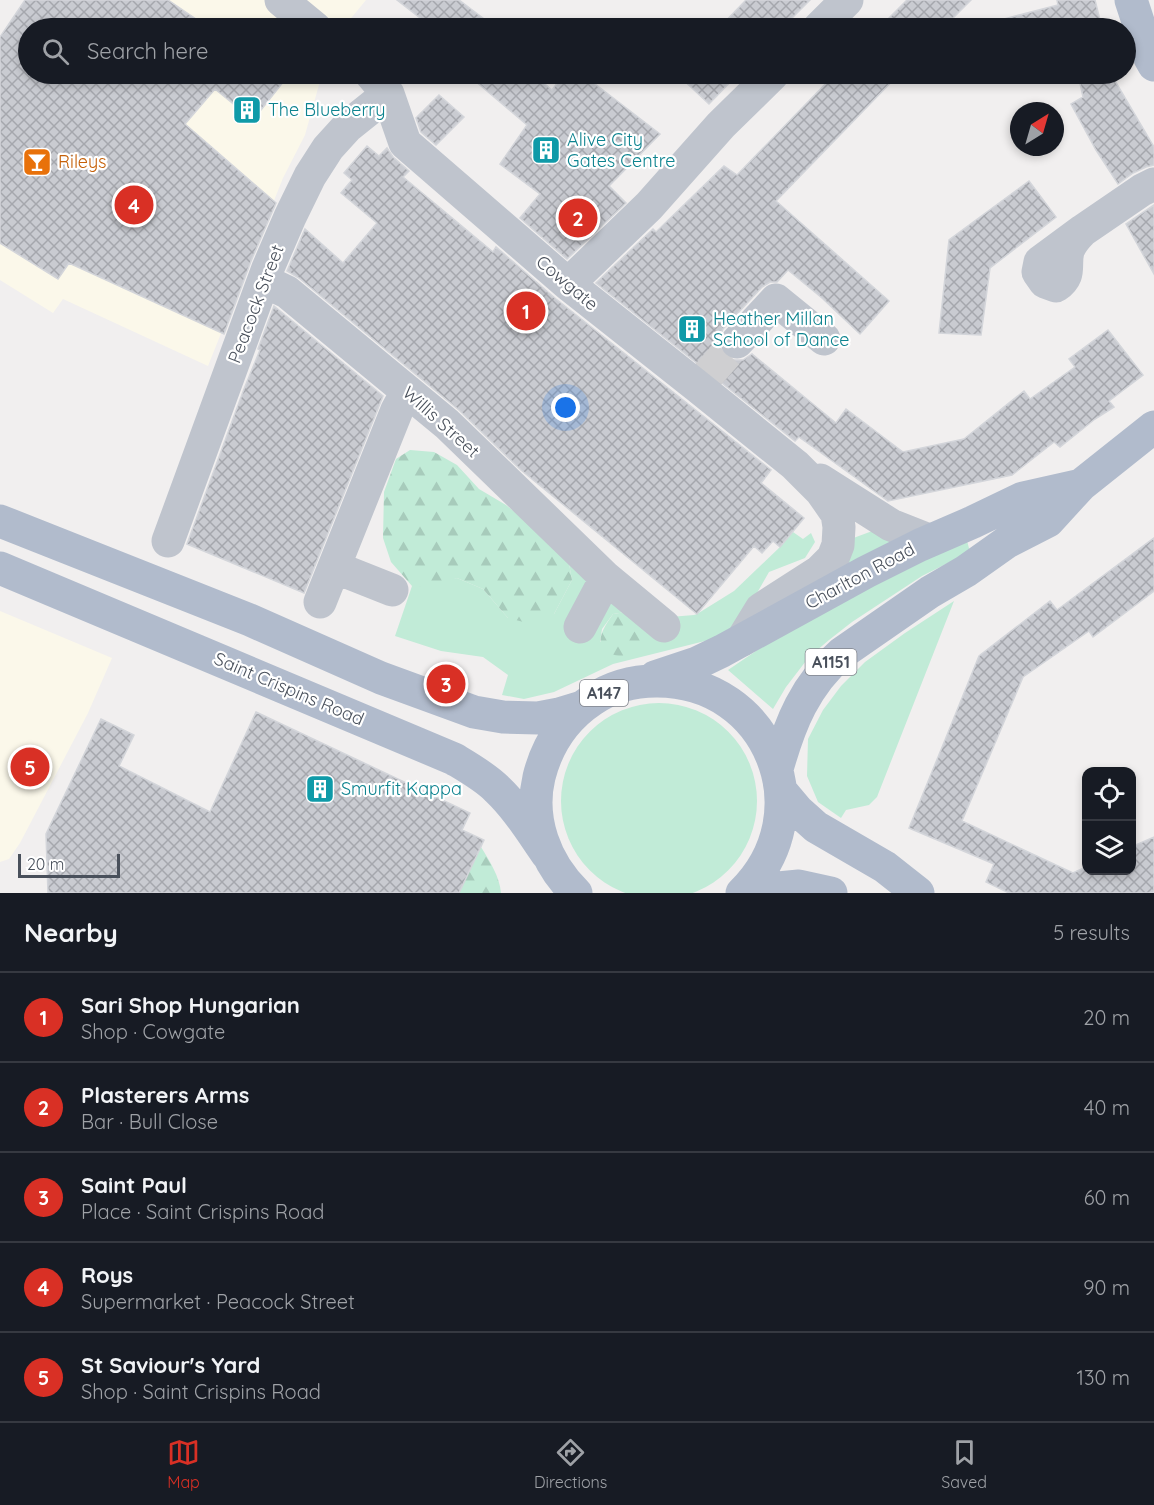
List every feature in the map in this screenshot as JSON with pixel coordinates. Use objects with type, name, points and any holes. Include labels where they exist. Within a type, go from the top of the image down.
[{"type":"main road","points":[[1131,0],[1154,65]]},
{"type":"main road","name":"Charlton Road","points":[[779,780],[785,740],[796,712],[813,684],[829,664],[930,592],[966,571],[1007,542],[1048,521],[1081,485],[1154,427]]},
{"type":"main road","name":"Charlton Road","points":[[645,681],[697,663],[929,540],[1023,498],[1081,485]]},
{"type":"main road","name":"A147","points":[[3,523],[250,620],[381,678],[474,712],[503,717],[538,718],[582,707]]},
{"type":"main road","name":"Saint Crispins Road","points":[[0,568],[454,759],[496,788],[517,810],[547,854]]},
{"type":"main road","name":"A147","points":[[576,893],[556,870],[547,854],[539,831],[536,808],[537,785],[542,762],[552,741],[566,722],[582,707],[602,694],[622,685],[645,681],[669,681],[693,685],[737,708],[768,746],[779,780],[798,810],[816,827],[885,867],[918,893]]},
{"type":"main road","name":"A147","points":[[742,893],[767,862],[776,840],[781,816],[779,780]]},
{"type":"main road","points":[[754,893],[768,888],[799,886],[831,893]]},
{"type":"street","points":[[281,0],[303,18]]},
{"type":"street","points":[[829,18],[848,0]]},
{"type":"street","name":"Cowgate","points":[[380,84],[405,143],[568,284],[701,382],[795,465],[821,491],[837,514],[838,545],[833,558],[820,572],[761,609],[742,640]]},
{"type":"street","name":"Peacock Street","points":[[168,541],[290,217],[310,176],[328,148],[380,84]]},
{"type":"street","points":[[568,284],[649,206],[721,125],[763,84]]},
{"type":"street","points":[[1082,231],[1154,184]]},
{"type":"street","name":"Willis Street","points":[[264,281],[287,292],[447,424],[606,578],[664,626]]},
{"type":"street","points":[[737,342],[776,300],[824,339]]},
{"type":"street","points":[[320,602],[397,410],[407,392]]},
{"type":"street","name":"Cowgate","points":[[795,465],[891,525],[929,540]]},
{"type":"street","points":[[334,567],[392,590]]},
{"type":"street","points":[[580,627],[606,578]]},
{"type":"shaded area","points":[[25,0],[366,0],[351,18],[18,18],[18,84],[319,84],[305,135],[283,178],[208,366],[63,299],[53,313],[0,280],[0,37]]},
{"type":"shaded area","points":[[0,611],[112,658],[88,713],[20,843],[9,859],[0,862]]},
{"type":"green space","points":[[410,450],[434,452],[457,465],[479,489],[506,505],[568,558],[572,580],[554,614],[535,625],[508,618],[483,589],[457,578],[431,587],[412,586],[391,562],[383,538],[384,492],[396,459]]},
{"type":"green space","points":[[875,530],[897,547],[849,567],[848,540]]},
{"type":"green space","points":[[793,532],[803,539],[811,533],[815,542],[805,558],[769,572],[732,627],[713,639],[613,664],[554,692],[524,699],[502,695],[508,675],[483,657],[441,651],[395,636],[412,586],[457,578],[483,589],[508,618],[554,614],[572,580],[568,558],[632,611],[613,614],[602,629],[600,642],[646,619],[697,614],[734,591]]},
{"type":"green space","points":[[966,537],[970,552],[922,576],[852,622],[809,657],[786,687],[773,709],[728,670],[787,630]]},
{"type":"green space","points":[[954,601],[877,797],[869,805],[846,810],[841,818],[818,802],[807,776],[808,739],[823,710],[841,686],[865,662]]},
{"type":"green space","points":[[632,611],[650,627],[640,644],[624,657],[609,653],[601,645],[604,629],[613,614]]},
{"type":"green space","points":[[659,703],[687,707],[721,725],[735,739],[745,755],[753,773],[756,791],[753,829],[735,863],[721,877],[692,893],[626,893],[597,877],[583,863],[573,847],[565,829],[561,801],[565,773],[573,755],[583,739],[597,725],[631,707]]},
{"type":"green space","points":[[481,847],[491,863],[501,893],[459,893]]},
{"type":"building","points":[[25,0],[168,0],[194,18],[18,18],[18,84],[282,84],[253,120],[215,89],[185,124],[276,203],[251,261],[224,334],[69,263],[58,279],[0,243],[0,37]]},
{"type":"building","points":[[397,0],[459,0],[483,18],[420,18]]},
{"type":"building","points":[[746,0],[810,0],[792,18],[729,18]]},
{"type":"building","points":[[907,0],[971,0],[953,18],[889,18]]},
{"type":"building","points":[[1057,0],[1095,0],[1100,18],[1008,18],[1058,5]]},
{"type":"building","points":[[479,84],[545,84],[552,90],[556,84],[595,84],[660,134],[609,186],[626,203],[567,259],[520,218],[540,194],[500,164],[527,125]]},
{"type":"building","points":[[688,84],[728,84],[709,104]]},
{"type":"building","points":[[825,84],[889,84],[776,201],[889,301],[860,334],[788,270],[777,282],[770,282],[762,287],[723,329],[719,338],[719,348],[725,356],[733,360],[743,360],[752,354],[836,423],[846,409],[903,452],[964,439],[1024,391],[1030,399],[1075,367],[1069,359],[1108,330],[1143,375],[1109,401],[1114,407],[1060,447],[1054,442],[1012,475],[888,501],[799,437],[795,441],[596,283],[653,229],[656,232],[724,166],[737,175]]},
{"type":"building","points":[[1080,84],[1117,84],[1154,147],[1154,165],[1133,173],[1118,184],[1071,104],[1083,97]]},
{"type":"building","points":[[439,95],[464,117],[436,145],[421,132],[416,118]]},
{"type":"building","points":[[367,146],[379,156],[387,148],[393,157],[409,171],[403,177],[493,252],[496,247],[556,299],[771,470],[761,483],[804,518],[780,547],[773,541],[762,553],[754,546],[697,614],[521,470],[459,410],[299,278],[287,271],[305,229],[343,263],[377,223],[341,193],[352,180],[344,173]]},
{"type":"building","points":[[1029,181],[1056,217],[990,268],[981,335],[939,333],[949,240]]},
{"type":"building","points":[[1154,205],[1154,274],[1126,224]]},
{"type":"building","points":[[274,306],[383,396],[304,593],[187,544],[260,350],[258,349]]},
{"type":"building","points":[[1154,538],[1154,591],[1093,637],[1089,631],[1023,677],[962,821],[1073,873],[1082,869],[1082,875],[1136,875],[1136,845],[1154,837],[1154,893],[1009,893],[986,882],[994,864],[909,828],[979,656],[1050,601],[1057,610]]},
{"type":"building","name":"Smurfit Kappa","points":[[256,712],[470,813],[462,830],[484,840],[459,893],[48,893],[46,834],[101,719],[134,735],[119,766],[210,812]]},
{"type":"tunnel","points":[[705,378],[737,342]]},
{"type":"place","name":"The Blueberry","points":[[247,110]]},
{"type":"place","name":"Alive City Gates Centre","points":[[546,150]]},
{"type":"place","name":"Rileys","points":[[37,162]]},
{"type":"place","name":"Roys","points":[[134,205]]},
{"type":"place","name":"Plasterers Arms","points":[[578,218]]},
{"type":"place","name":"Sari Shop Hungarian","points":[[526,311]]},
{"type":"place","name":"Heather Millan School of Dance","points":[[692,329]]},
{"type":"place","name":"Saint Paul","points":[[446,684]]},
{"type":"place","name":"St Saviour's Yard","points":[[30,767]]},
{"type":"place","name":"Smurfit Kappa","points":[[320,789]]}]
